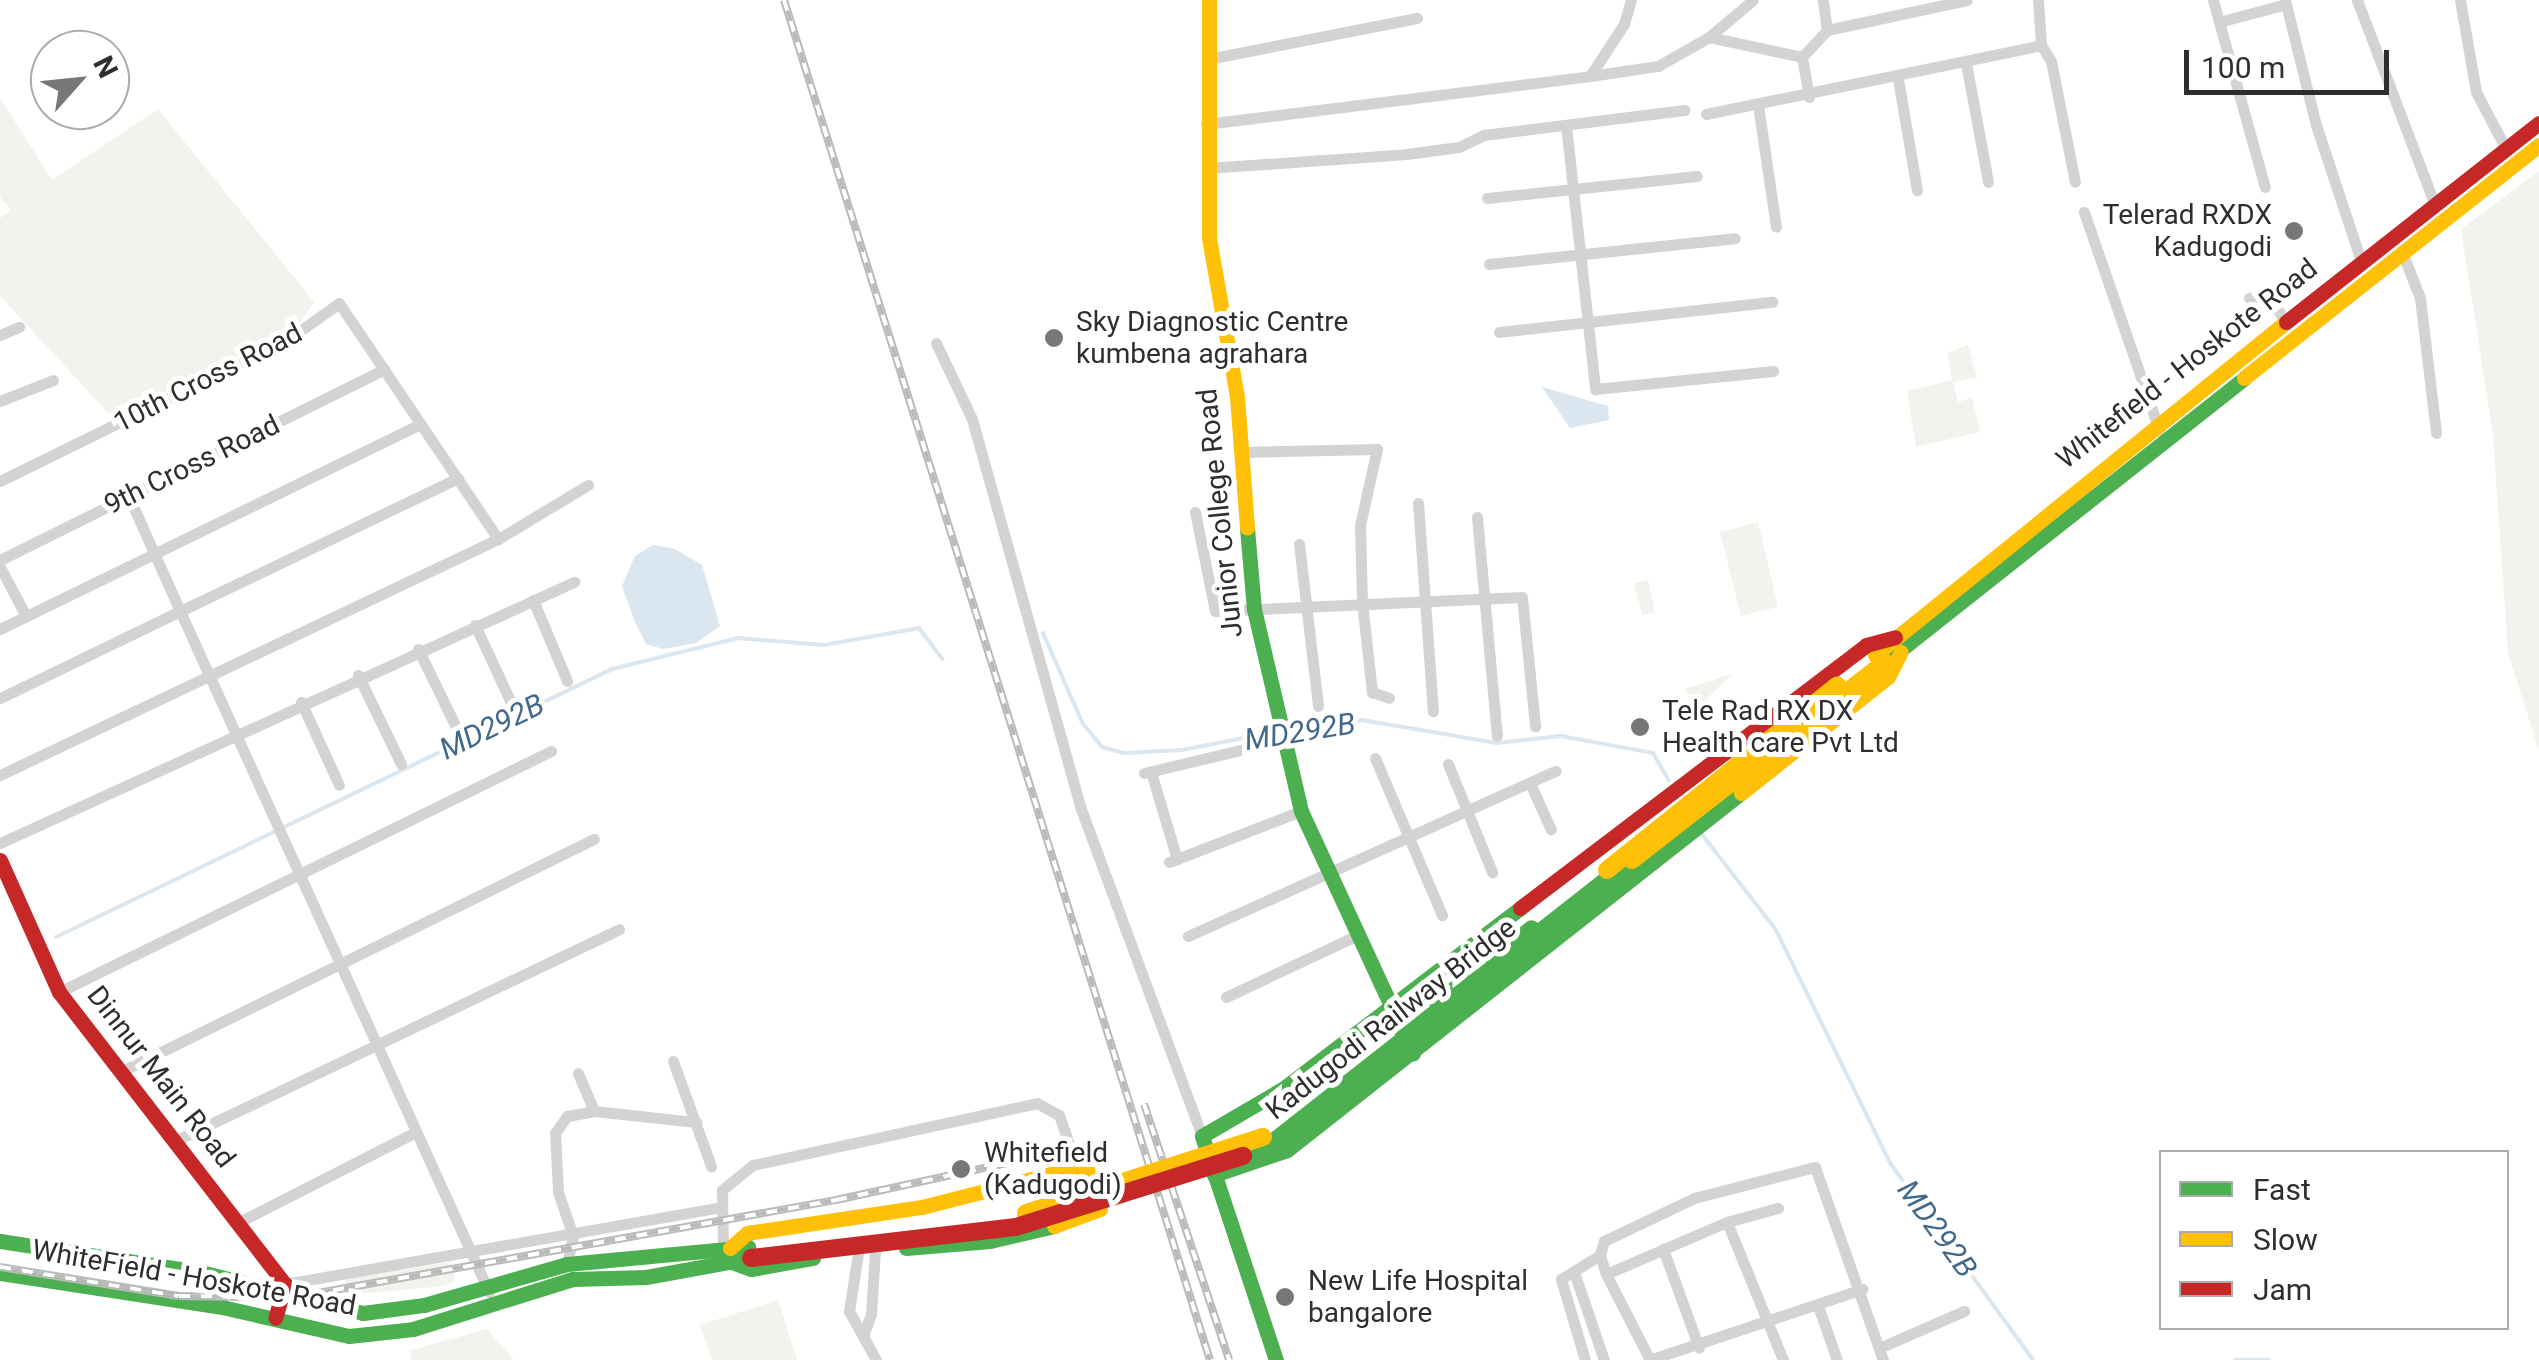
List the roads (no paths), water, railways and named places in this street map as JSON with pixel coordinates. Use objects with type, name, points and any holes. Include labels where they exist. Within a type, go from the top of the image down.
[{"type":"main road","name":"Junior College Road","points":[[1209,0],[1206,124],[1210,238],[1241,452],[1254,609],[1301,812],[1333,869],[1413,1053]]},
{"type":"main road","name":"Whitefield - Hoskote Road","points":[[1899,643],[2154,424],[2539,123]]},
{"type":"main road","points":[[1214,1175],[1287,1150],[1413,1053],[1888,676],[1899,643],[2168,442],[2539,145]]},
{"type":"main road","points":[[1276,1360],[1202,1136],[1258,1106],[1866,644],[1899,643]]},
{"type":"main road","name":"Kadugodi Railway Bridge","points":[[736,1252],[1016,1227],[1265,1149],[1899,643]]},
{"type":"main road","name":"Dinnur Main Road","points":[[0,860],[59,992],[241,1221],[285,1289]]},
{"type":"main road","points":[[1086,1164],[1100,1209],[1077,1221],[990,1241],[867,1252],[751,1269],[736,1252],[747,1233],[922,1208],[1086,1164]]},
{"type":"main road","name":"Whitefield - Hoskote Road","points":[[0,1241],[201,1272],[285,1289],[364,1313],[489,1292],[567,1264],[736,1252]]},
{"type":"main road","name":"WhiteField - Hoskote Road","points":[[0,1273],[275,1318],[332,1334],[377,1335],[489,1292],[573,1279],[646,1277],[736,1252]]},
{"type":"main road","points":[[275,1318],[285,1289]]},
{"type":"street","points":[[1590,76],[1624,24],[1632,0]]},
{"type":"street","points":[[1206,124],[1637,73],[1709,38],[1753,0]]},
{"type":"street","points":[[1823,0],[1827,30]]},
{"type":"street","points":[[1802,56],[1827,30],[1931,4],[1968,0]]},
{"type":"street","points":[[2038,0],[2041,45],[2052,61],[2075,182]]},
{"type":"street","points":[[2213,0],[2265,186]]},
{"type":"street","points":[[2357,0],[2434,203]]},
{"type":"street","points":[[2460,0],[2476,92],[2505,147]]},
{"type":"street","points":[[2219,22],[2286,2],[2316,125],[2361,261]]},
{"type":"street","points":[[1208,59],[1417,18]]},
{"type":"street","points":[[1709,38],[1802,56]]},
{"type":"street","points":[[1706,114],[1898,79],[2041,45]]},
{"type":"street","points":[[1802,56],[1809,96]]},
{"type":"street","points":[[1966,62],[1988,182]]},
{"type":"street","points":[[1898,79],[1917,190]]},
{"type":"street","points":[[1758,105],[1776,227]]},
{"type":"street","points":[[1208,168],[1407,154],[1459,147],[1484,135],[1684,110]]},
{"type":"street","points":[[1566,124],[1594,390],[1773,371]]},
{"type":"street","points":[[1487,198],[1697,176]]},
{"type":"street","points":[[2084,212],[2154,424],[2168,442]]},
{"type":"street","points":[[1489,264],[1735,238]]},
{"type":"street","points":[[2402,252],[2420,298],[2436,432]]},
{"type":"street","points":[[2248,298],[2269,294],[2285,322]]},
{"type":"street","points":[[1499,332],[1772,302]]},
{"type":"street","name":"10th Cross Road","points":[[0,482],[290,338],[339,303],[384,370]]},
{"type":"street","points":[[0,334],[20,327]]},
{"type":"street","points":[[936,343],[972,419],[1093,844],[1202,1136]]},
{"type":"street","points":[[384,370],[498,539]]},
{"type":"street","name":"9th Cross Road","points":[[0,564],[384,370]]},
{"type":"street","points":[[0,402],[54,380]]},
{"type":"street","points":[[0,630],[421,424]]},
{"type":"street","points":[[1241,452],[1377,448],[1360,524],[1362,602],[1372,692],[1389,698]]},
{"type":"street","points":[[0,698],[458,478]]},
{"type":"street","points":[[0,775],[498,539],[588,486]]},
{"type":"street","points":[[129,496],[489,1292]]},
{"type":"street","points":[[1418,504],[1428,600],[1433,711]]},
{"type":"street","points":[[1194,512],[1208,604],[1224,612],[1362,602],[1522,597],[1535,726]]},
{"type":"street","points":[[1477,517],[1497,736]]},
{"type":"street","points":[[1299,544],[1318,706]]},
{"type":"street","points":[[0,564],[26,616]]},
{"type":"street","points":[[0,843],[300,702],[574,582]]},
{"type":"street","points":[[533,600],[567,680]]},
{"type":"street","points":[[475,625],[516,710]]},
{"type":"street","points":[[418,649],[458,732]]},
{"type":"street","points":[[358,676],[401,764]]},
{"type":"street","points":[[300,702],[339,785]]},
{"type":"street","points":[[1283,740],[1148,772],[1173,861],[1301,812]]},
{"type":"street","points":[[59,992],[551,752]]},
{"type":"street","points":[[1375,758],[1405,837],[1442,915]]},
{"type":"street","points":[[1448,764],[1492,872]]},
{"type":"street","points":[[1188,936],[1556,772]]},
{"type":"street","points":[[1530,783],[1551,830]]},
{"type":"street","points":[[120,1072],[594,838]]},
{"type":"street","points":[[175,1141],[618,929]]},
{"type":"street","points":[[1226,997],[1360,934]]},
{"type":"street","points":[[673,1061],[712,1166]]},
{"type":"street","points":[[578,1074],[594,1111]]},
{"type":"street","points":[[736,1252],[718,1208],[728,1182],[753,1165],[1037,1103],[1059,1115],[1077,1167]]},
{"type":"street","points":[[567,1264],[573,1236],[558,1192],[555,1133],[567,1116],[594,1111],[696,1122]]},
{"type":"street","points":[[241,1221],[416,1132]]},
{"type":"street","points":[[1864,1289],[1698,1348],[1650,1360],[1600,1255],[1604,1241],[1620,1229],[1694,1198],[1816,1167],[1864,1289],[1881,1354],[1964,1310]]},
{"type":"street","points":[[285,1289],[718,1208]]},
{"type":"street","points":[[1606,1274],[1727,1222],[1778,1208]]},
{"type":"street","points":[[1727,1222],[1783,1360]]},
{"type":"street","points":[[1663,1249],[1698,1348]]},
{"type":"street","points":[[862,1336],[871,1314],[867,1252]]},
{"type":"street","points":[[867,1252],[849,1312],[876,1360]]},
{"type":"street","points":[[1585,1360],[1561,1281],[1600,1255]]},
{"type":"street","points":[[1574,1272],[1604,1360]]},
{"type":"street","points":[[1818,1306],[1837,1360]]},
{"type":"waterway","name":"MD292B","points":[[56,937],[612,669],[738,638],[824,645],[919,628],[942,659]]},
{"type":"waterway","name":"MD292B","points":[[1043,633],[1083,724],[1102,747],[1124,753],[1182,750],[1279,731]]},
{"type":"waterway","name":"MD292B","points":[[1289,729],[1362,720],[1497,743],[1561,736],[1653,753],[1669,781]]},
{"type":"waterway","name":"MD292B","points":[[1701,833],[1776,930],[1890,1163],[2033,1360]]},
{"type":"waterway","name":"MD292B","points":[[2235,1360],[2269,1360]]},
{"type":"railway","points":[[784,0],[1210,1360]]},
{"type":"railway","points":[[1144,1104],[1229,1360]]},
{"type":"railway","points":[[0,1267],[179,1296],[290,1298],[836,1200],[1071,1149]]},
{"type":"place","name":"Telerad RXDX Kadugodi","points":[[2294,231]]},
{"type":"place","name":"Sky Diagnostic Centre kumbena agrahara","points":[[1054,338]]},
{"type":"place","name":"Tele Rad RX DX Health care Pvt Ltd","points":[[1640,727]]},
{"type":"place","name":"Whitefield (Kadugodi)","points":[[961,1169]]},
{"type":"place","name":"New Life Hospital bangalore","points":[[1285,1297]]}]
